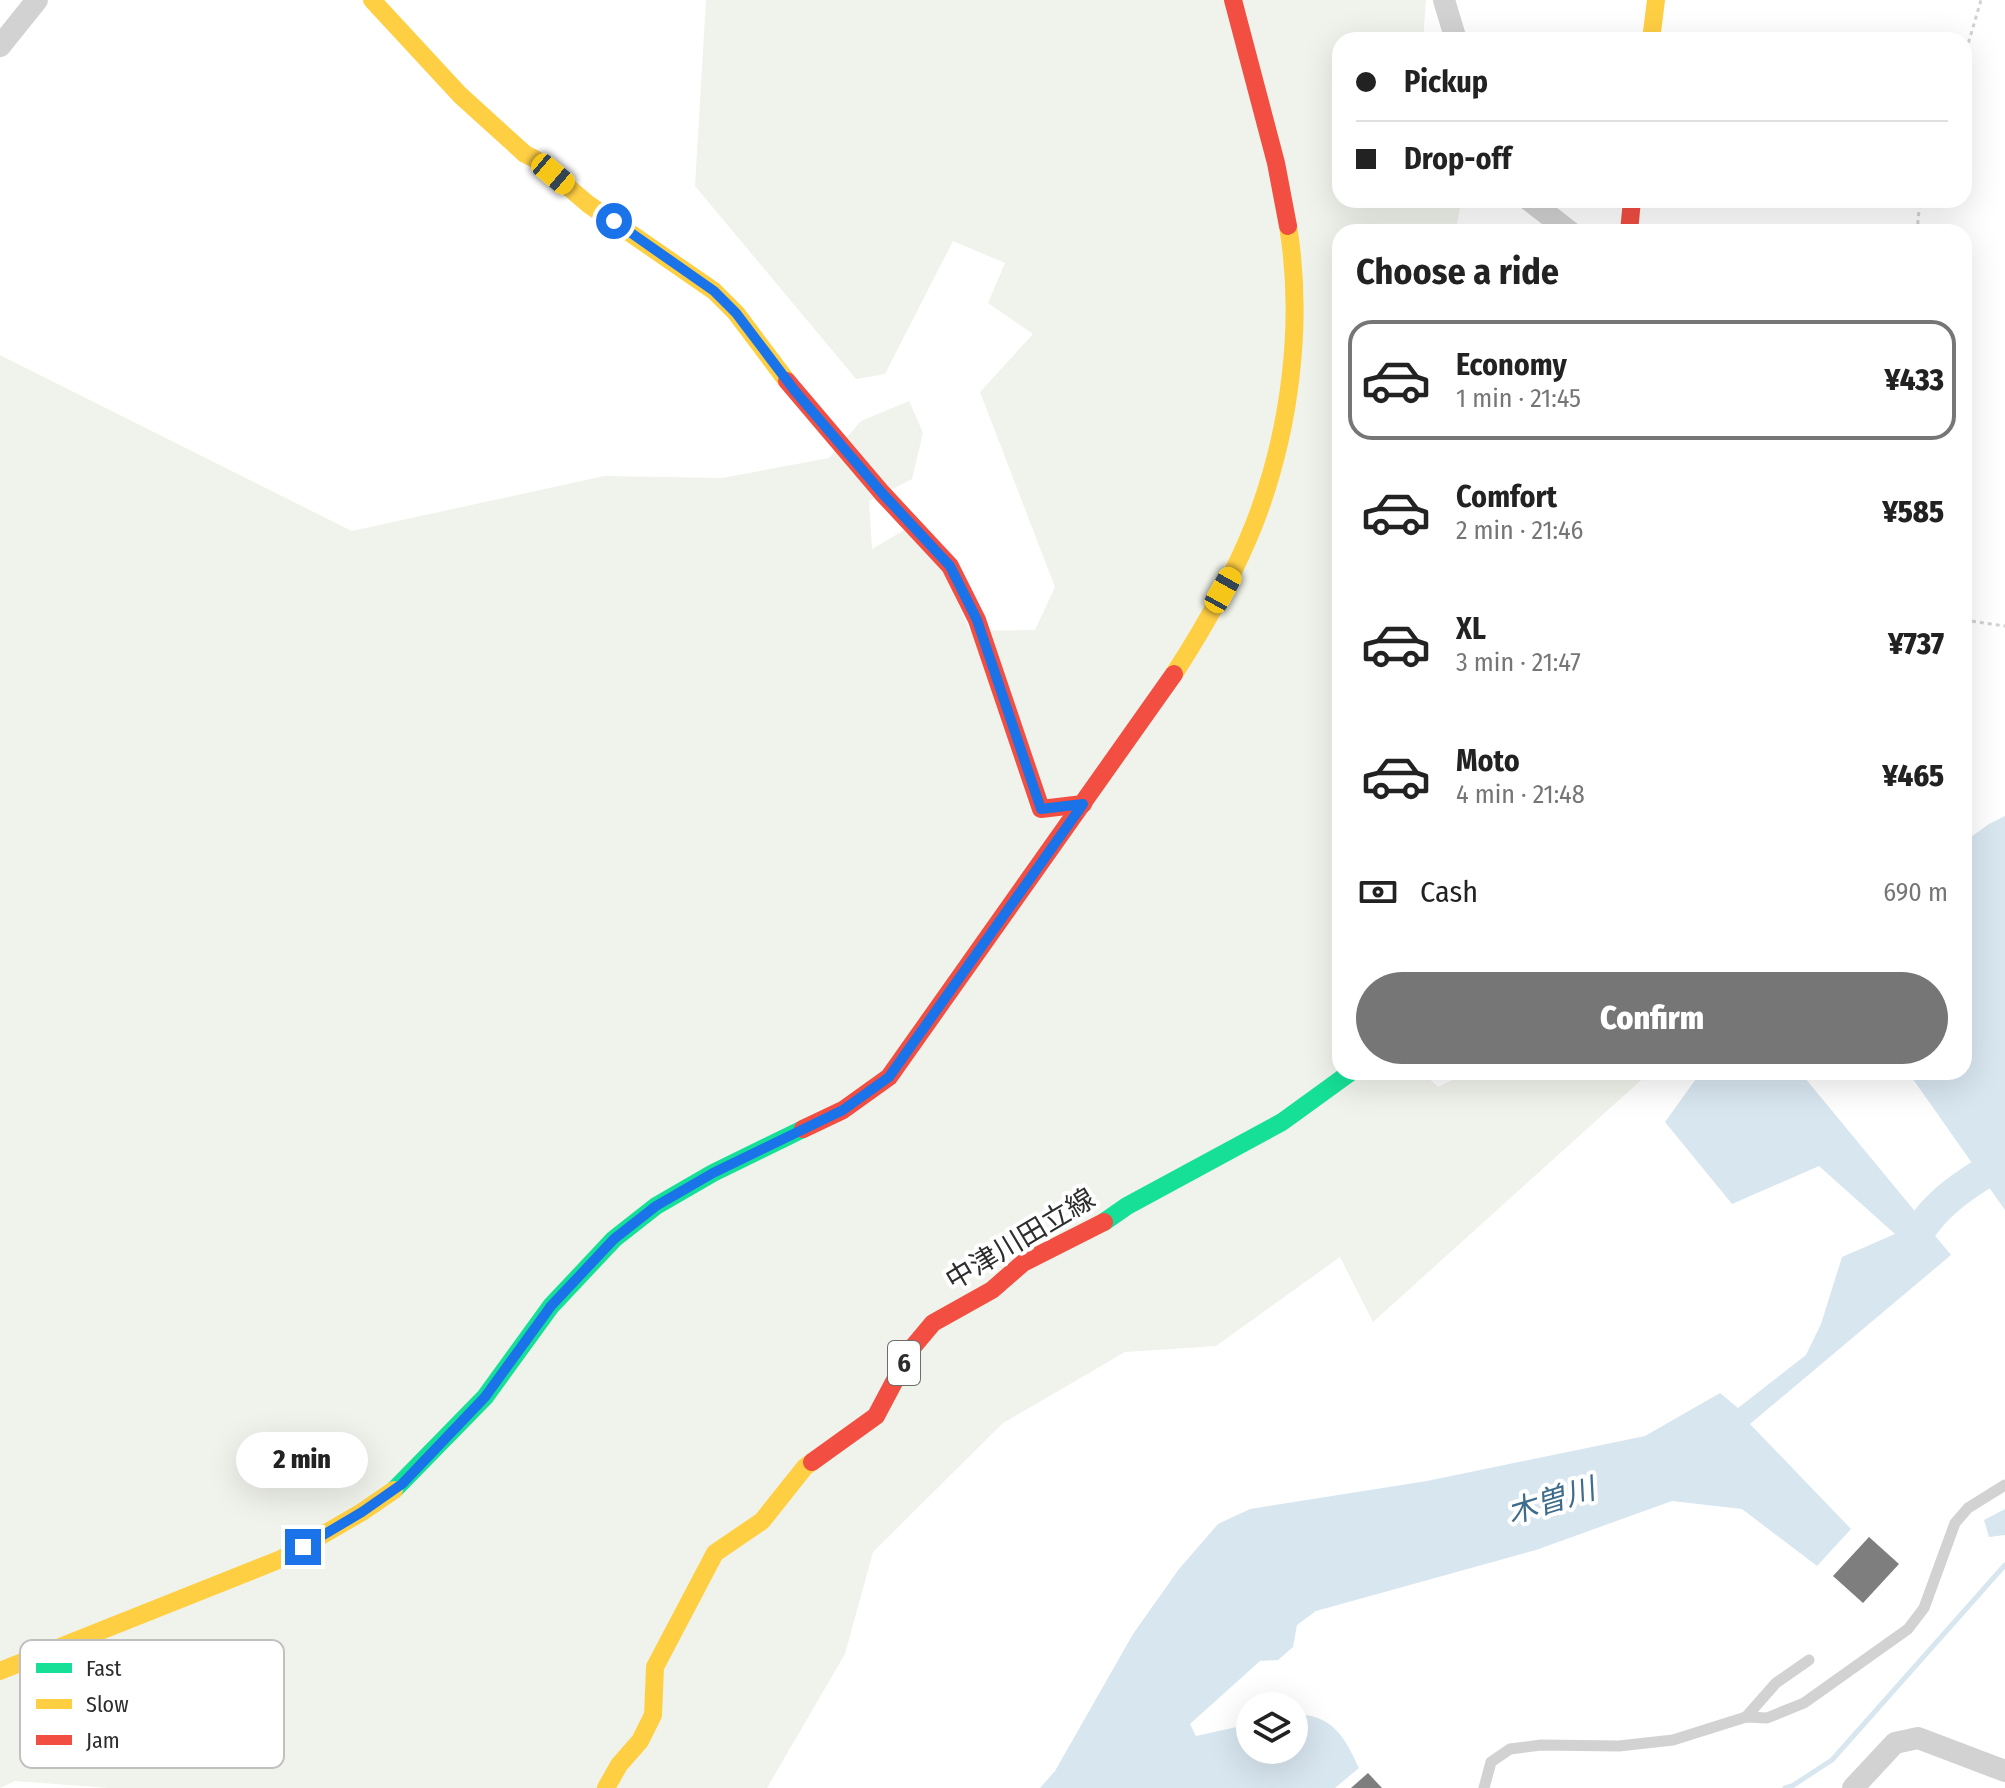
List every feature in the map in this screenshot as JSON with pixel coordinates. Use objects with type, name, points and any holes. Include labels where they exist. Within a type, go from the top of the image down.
[{"type":"street","points":[[0,46],[37,0]]},
{"type":"street","points":[[372,0],[460,95],[525,154],[588,204],[714,291],[736,313],[795,391],[882,493],[950,566],[977,620],[1041,809],[1083,804]]},
{"type":"street","points":[[78,1640],[281,1559],[325,1536],[402,1484],[485,1397],[551,1306],[614,1239],[656,1206],[713,1173],[843,1110],[889,1077],[1083,804],[1195,641],[1237,564],[1258,513],[1274,461],[1289,377],[1292,309],[1290,251],[1281,188],[1233,0]]},
{"type":"street","points":[[1444,0],[1454,32]]},
{"type":"street","points":[[1652,32],[1656,0]]},
{"type":"street","points":[[1539,208],[1560,224]]},
{"type":"street","name":"中津川田立線","points":[[606,1788],[619,1765],[640,1741],[653,1715],[655,1667],[715,1553],[762,1521],[805,1467],[876,1416],[912,1348],[933,1323],[992,1290],[1023,1263],[1091,1230],[1127,1206],[1282,1122],[1340,1080]]},
{"type":"street","points":[[0,1671],[20,1663]]},
{"type":"street","points":[[1853,1788],[1895,1743],[1918,1738],[2005,1771]]},
{"type":"lane","points":[[1484,1788],[1491,1762],[1510,1749],[1552,1744],[1619,1746],[1673,1740],[1746,1717],[1767,1718],[1804,1703],[1908,1629],[1924,1608],[1955,1523],[1968,1508],[2005,1485]]},
{"type":"lane","points":[[1746,1717],[1776,1683],[1809,1660]]},
{"type":"path","points":[[1972,32],[1981,0]]},
{"type":"path","points":[[1972,621],[2005,626]]},
{"type":"shaded area","points":[[706,0],[1426,0],[1424,32],[1332,32],[1332,208],[1460,208],[1457,224],[1332,224],[1332,1080],[1431,1080],[1438,1087],[1452,1080],[1641,1080],[1373,1322],[1340,1257],[1216,1346],[1125,1352],[1003,1423],[873,1552],[845,1654],[767,1788],[109,1788],[15,1781],[0,1788],[0,355],[352,531],[604,476],[722,478],[829,458],[861,421],[909,401],[923,433],[912,479],[869,501],[872,549],[906,529],[944,571],[970,631],[1035,630],[1055,587],[980,392],[1033,334],[988,303],[1005,263],[953,241],[885,374],[856,379],[695,186]]},
{"type":"water","points":[[2005,816],[2005,1210],[1914,1080],[1972,1080],[1972,836]]},
{"type":"water","points":[[1695,1080],[1807,1080],[1951,1255],[1750,1424],[1851,1529],[1817,1566],[1742,1509],[1672,1501],[1536,1550],[1316,1611],[1297,1625],[1293,1647],[1278,1660],[1260,1661],[1190,1724],[1196,1736],[1236,1727],[1236,1764],[1308,1764],[1308,1715],[1318,1718],[1336,1729],[1359,1768],[1335,1788],[1040,1788],[1055,1771],[1133,1634],[1179,1569],[1218,1524],[1250,1509],[1427,1481],[1645,1436],[1720,1393],[1738,1408],[1806,1355],[1821,1324],[1842,1257],[1895,1234],[1819,1166],[1732,1204],[1665,1122]]},
{"type":"water","points":[[2005,1509],[2005,1535],[1989,1537],[1984,1520]]},
{"type":"building","points":[[1869,1537],[1899,1564],[1863,1603],[1833,1576]]},
{"type":"building","points":[[1368,1773],[1382,1788],[1351,1788]]},
{"type":"waterway","name":"木曽川","points":[[1903,1257],[1924,1224],[1946,1200],[2005,1160]]},
{"type":"waterway","points":[[1785,1788],[1832,1760],[2005,1565]]},
{"type":"traffic: fast","points":[[1104,1222],[1127,1206],[1282,1122],[1340,1080]]},
{"type":"traffic: fast","points":[[394,1490],[485,1397],[551,1306],[614,1239],[656,1206],[713,1173],[803,1129]]},
{"type":"traffic: slow","points":[[372,0],[460,95],[525,154],[588,204],[714,291],[736,313],[787,381]]},
{"type":"traffic: slow","points":[[1652,32],[1656,0]]},
{"type":"traffic: slow","points":[[1174,674],[1238,562],[1255,522],[1277,451],[1291,376],[1294,338],[1295,300],[1288,226]]},
{"type":"traffic: slow","points":[[606,1788],[619,1765],[640,1741],[653,1715],[655,1667],[715,1553],[762,1521],[812,1462]]},
{"type":"traffic: slow","points":[[78,1640],[281,1559],[394,1490]]},
{"type":"traffic: slow","points":[[0,1671],[20,1663]]},
{"type":"traffic: jam","points":[[1233,0],[1276,163],[1288,226]]},
{"type":"traffic: jam","points":[[1630,224],[1631,208]]},
{"type":"traffic: jam","points":[[787,381],[882,493],[950,566],[977,620],[1041,809],[1083,804]]},
{"type":"traffic: jam","points":[[803,1129],[843,1110],[889,1077],[1174,674]]},
{"type":"traffic: jam","points":[[812,1462],[876,1416],[912,1348],[933,1323],[992,1290],[1023,1263],[1104,1222]]},
{"type":"route","points":[[303,1547],[325,1536],[402,1484],[485,1397],[551,1306],[614,1239],[656,1206],[713,1173],[843,1110],[889,1077],[1083,804],[1041,809],[977,620],[950,566],[882,493],[795,391],[736,313],[714,291],[614,221]]}]
